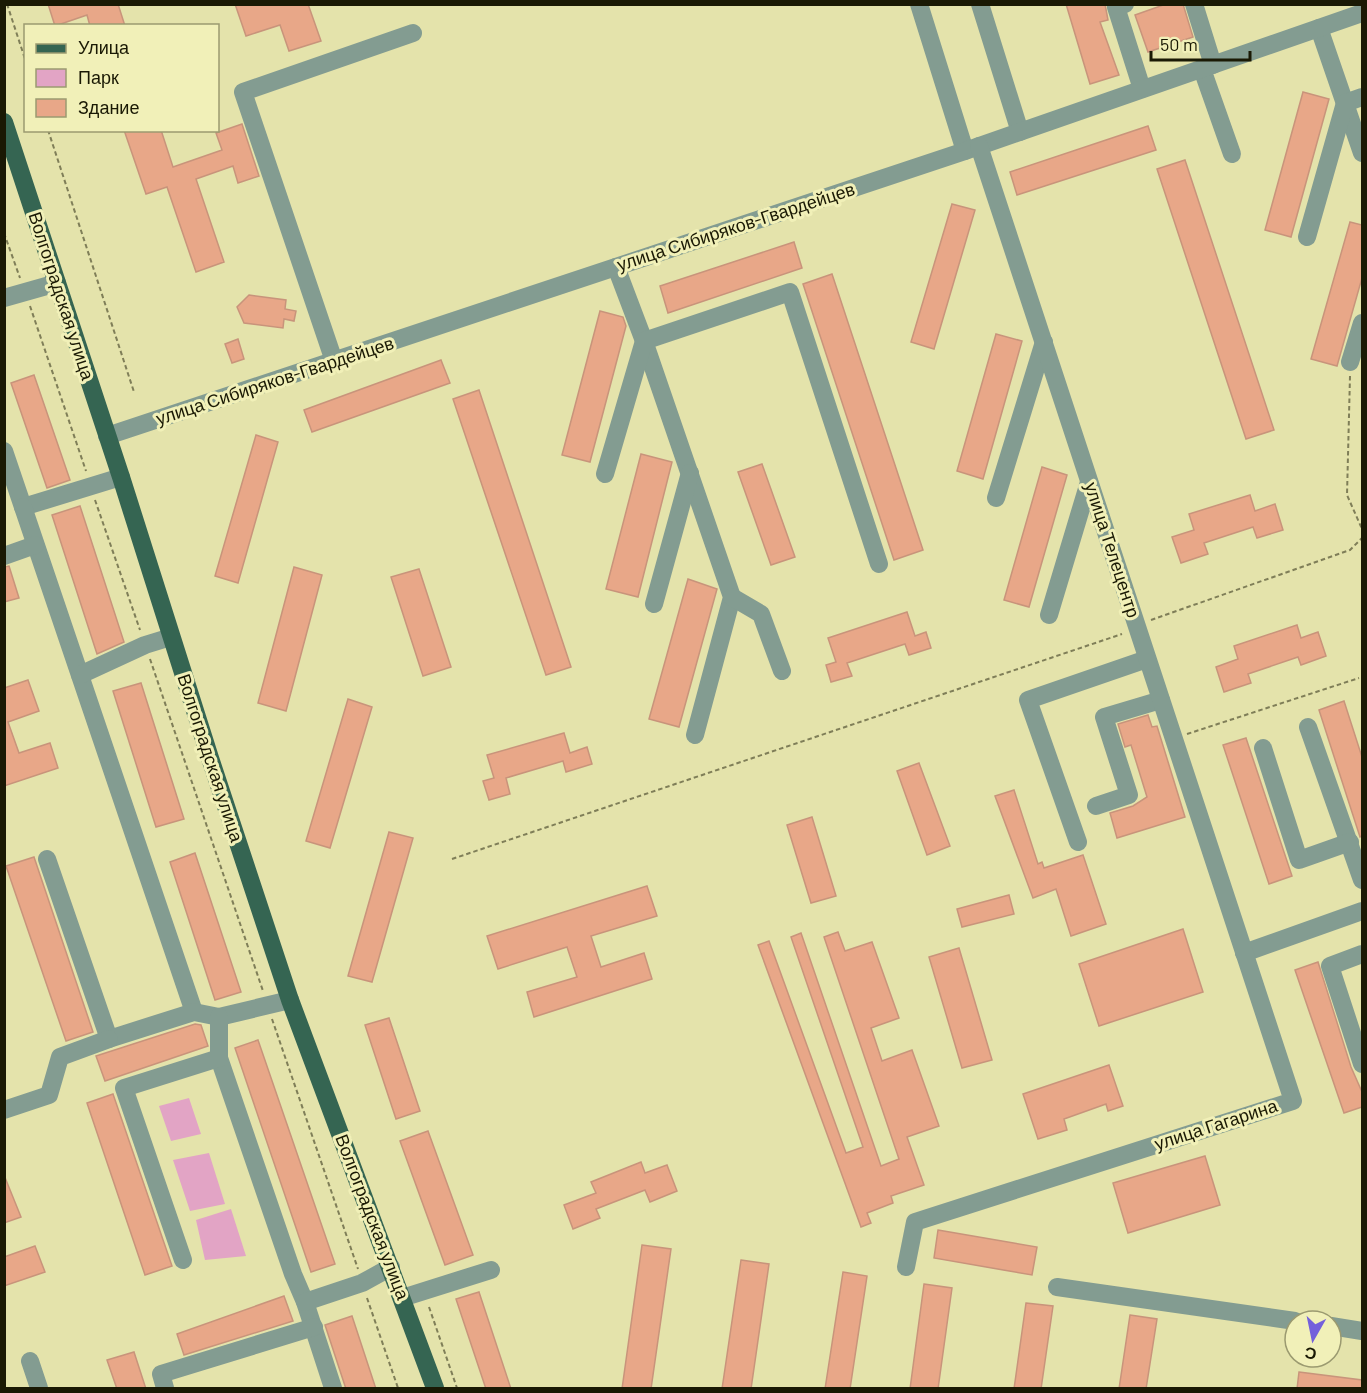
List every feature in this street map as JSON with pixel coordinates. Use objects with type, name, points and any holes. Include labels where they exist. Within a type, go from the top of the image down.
[{"type":"main road","name":"Волгоградская улица","points":[[4,122],[291,1000],[435,1389]]},
{"type":"street","name":"улица Телецентр","points":[[920,4],[1044,342],[1244,953]]},
{"type":"street","points":[[980,4],[1020,132]]},
{"type":"street","points":[[1125,4],[1116,7],[1142,89]]},
{"type":"street","points":[[1194,4],[1207,67],[1232,154]]},
{"type":"street","name":"улица Сибиряков-Гвардейцев","points":[[107,436],[1020,132],[1362,13]]},
{"type":"street","points":[[1319,28],[1354,100],[1362,153]]},
{"type":"street","points":[[334,361],[243,92],[413,33]]},
{"type":"street","points":[[1307,237],[1354,100]]},
{"type":"street","points":[[616,267],[644,340],[732,597],[695,735]]},
{"type":"street","points":[[4,298],[57,282]]},
{"type":"street","points":[[644,340],[790,292],[879,564]]},
{"type":"street","points":[[1350,362],[1362,323]]},
{"type":"street","points":[[605,474],[644,340]]},
{"type":"street","points":[[996,498],[1044,342]]},
{"type":"street","points":[[4,451],[194,1012]]},
{"type":"street","points":[[654,604],[690,472]]},
{"type":"street","points":[[23,507],[121,477]]},
{"type":"street","points":[[1049,615],[1089,482]]},
{"type":"street","points":[[4,556],[35,545]]},
{"type":"street","points":[[732,597],[761,614],[782,671]]},
{"type":"street","points":[[80,675],[145,645],[171,637]]},
{"type":"street","points":[[1078,842],[1028,700],[1147,659]]},
{"type":"street","points":[[1096,807],[1129,795],[1104,717],[1161,700]]},
{"type":"street","points":[[1308,727],[1362,880]]},
{"type":"street","points":[[1263,748],[1299,860],[1350,842]]},
{"type":"street","points":[[47,860],[109,1039]]},
{"type":"street","points":[[1244,953],[1362,911]]},
{"type":"street","name":"улица Гагарина","points":[[906,1267],[915,1222],[1293,1101],[1244,953]]},
{"type":"street","points":[[1362,954],[1330,966],[1362,1064]]},
{"type":"street","points":[[4,1110],[50,1095],[60,1057],[194,1012],[219,1017],[291,1000]]},
{"type":"street","points":[[219,1017],[219,1058],[293,1274],[314,1327],[333,1389]]},
{"type":"street","points":[[183,1260],[124,1088],[219,1058]]},
{"type":"street","points":[[305,1302],[362,1283],[391,1267]]},
{"type":"street","points":[[402,1298],[491,1270]]},
{"type":"street","points":[[1057,1287],[1283,1319]]},
{"type":"street","points":[[165,1389],[161,1374],[314,1327]]},
{"type":"street","points":[[1343,1328],[1362,1331]]},
{"type":"street","points":[[30,1360],[39,1389]]},
{"type":"path","points":[[7,4],[24,56]]},
{"type":"path","points":[[49,132],[134,392]]},
{"type":"path","points":[[4,233],[398,1389]]},
{"type":"path","points":[[1350,362],[1347,495],[1362,528]]},
{"type":"path","points":[[1149,620],[1350,550],[1362,538]]},
{"type":"path","points":[[452,859],[1122,634]]},
{"type":"path","points":[[1186,734],[1359,678]]},
{"type":"green space","points":[[189,1098],[201,1134],[171,1141],[159,1106]]},
{"type":"green space","points":[[209,1153],[225,1204],[190,1211],[173,1160]]},
{"type":"green space","points":[[231,1209],[246,1256],[205,1260],[196,1220]]},
{"type":"building","points":[[48,4],[118,4],[124,24],[89,24],[87,15],[54,24]]},
{"type":"building","points":[[235,4],[308,4],[321,41],[289,51],[280,25],[246,36]]},
{"type":"building","points":[[1066,4],[1105,4],[1108,20],[1100,22],[1119,75],[1090,84]]},
{"type":"building","points":[[1166,4],[1183,4],[1193,37],[1148,52],[1135,15]]},
{"type":"building","points":[[1303,92],[1329,99],[1291,237],[1265,230]]},
{"type":"building","points":[[242,124],[259,176],[238,183],[233,166],[196,179],[224,262],[196,272],[167,187],[146,194],[125,132],[162,132],[173,167],[222,150],[216,133]]},
{"type":"building","points":[[1148,126],[1156,150],[1017,195],[1010,172]]},
{"type":"building","points":[[1185,160],[1274,430],[1246,439],[1157,169]]},
{"type":"building","points":[[952,204],[975,210],[934,349],[911,342]]},
{"type":"building","points":[[1350,222],[1362,225],[1362,278],[1337,366],[1311,359]]},
{"type":"building","points":[[794,242],[802,268],[668,313],[660,286]]},
{"type":"building","points":[[832,274],[923,550],[894,560],[803,284]]},
{"type":"building","points":[[249,295],[286,300],[285,309],[296,311],[294,321],[284,319],[283,328],[244,323],[237,307]]},
{"type":"building","points":[[600,311],[623,317],[626,326],[590,462],[562,455]]},
{"type":"building","points":[[996,334],[1022,341],[983,479],[957,471]]},
{"type":"building","points":[[238,339],[244,359],[232,363],[225,344]]},
{"type":"building","points":[[441,360],[450,383],[312,432],[304,410]]},
{"type":"building","points":[[34,375],[70,480],[47,488],[11,383]]},
{"type":"building","points":[[479,390],[571,667],[546,675],[453,399]]},
{"type":"building","points":[[256,435],[278,442],[238,583],[215,576]]},
{"type":"building","points":[[641,454],[672,462],[638,597],[606,589]]},
{"type":"building","points":[[762,464],[795,557],[771,565],[738,472]]},
{"type":"building","points":[[1042,467],[1067,475],[1029,607],[1004,600]]},
{"type":"building","points":[[1250,495],[1255,511],[1275,504],[1283,530],[1257,538],[1253,527],[1204,543],[1208,554],[1181,563],[1172,537],[1194,530],[1189,514]]},
{"type":"building","points":[[80,506],[124,642],[97,654],[52,515]]},
{"type":"building","points":[[9,566],[19,598],[4,602],[4,567]]},
{"type":"building","points":[[294,567],[322,575],[286,711],[258,703]]},
{"type":"building","points":[[419,569],[451,667],[423,676],[391,577]]},
{"type":"building","points":[[688,579],[717,589],[679,727],[649,719]]},
{"type":"building","points":[[907,612],[915,636],[926,632],[931,648],[909,655],[905,644],[847,663],[852,676],[831,682],[826,665],[836,662],[828,638]]},
{"type":"building","points":[[1297,625],[1301,638],[1318,632],[1326,656],[1301,665],[1298,657],[1248,674],[1251,683],[1224,692],[1216,667],[1238,659],[1234,646]]},
{"type":"building","points":[[28,680],[39,711],[8,722],[19,753],[50,743],[58,768],[4,786],[4,688]]},
{"type":"building","points":[[141,683],[184,819],[156,827],[113,691]]},
{"type":"building","points":[[348,699],[372,707],[330,848],[306,841]]},
{"type":"building","points":[[1344,701],[1362,757],[1362,836],[1360,837],[1319,710]]},
{"type":"building","points":[[1148,715],[1152,727],[1157,726],[1185,817],[1117,838],[1110,813],[1133,806],[1147,797],[1131,745],[1125,747],[1118,724]]},
{"type":"building","points":[[564,733],[570,753],[587,747],[592,764],[566,772],[563,761],[506,778],[510,794],[489,800],[483,781],[494,778],[487,755]]},
{"type":"building","points":[[1246,738],[1292,876],[1269,884],[1223,745]]},
{"type":"building","points":[[919,763],[950,846],[927,855],[897,771]]},
{"type":"building","points":[[1014,790],[1038,864],[1042,862],[1044,868],[1083,855],[1106,924],[1071,936],[1056,889],[1033,898],[995,796]]},
{"type":"building","points":[[812,817],[836,896],[811,903],[787,825]]},
{"type":"building","points":[[389,832],[413,838],[372,982],[348,976]]},
{"type":"building","points":[[195,853],[241,992],[215,1000],[170,862]]},
{"type":"building","points":[[34,857],[93,1032],[66,1041],[6,866]]},
{"type":"building","points":[[647,886],[657,916],[591,936],[601,967],[644,953],[652,979],[534,1017],[527,992],[577,977],[567,947],[498,969],[487,936]]},
{"type":"building","points":[[1009,895],[1014,914],[962,927],[957,909]]},
{"type":"building","points":[[1183,929],[1203,992],[1099,1026],[1079,964]]},
{"type":"building","points":[[838,932],[845,951],[872,942],[899,1018],[871,1028],[882,1061],[912,1050],[939,1126],[907,1137],[924,1185],[891,1196],[893,1203],[867,1213],[871,1223],[861,1227],[758,945],[769,941],[846,1153],[863,1147],[791,937],[801,933],[881,1166],[899,1159],[824,937]]},
{"type":"building","points":[[959,948],[992,1060],[962,1068],[929,957]]},
{"type":"building","points":[[1318,962],[1351,1067],[1362,1092],[1362,1107],[1344,1113],[1295,970]]},
{"type":"building","points":[[389,1018],[420,1111],[396,1119],[365,1025]]},
{"type":"building","points":[[195,1024],[201,1025],[208,1046],[105,1081],[96,1056]]},
{"type":"building","points":[[258,1040],[335,1264],[311,1272],[235,1048]]},
{"type":"building","points":[[1109,1065],[1123,1106],[1108,1111],[1106,1104],[1064,1119],[1067,1130],[1038,1139],[1023,1094]]},
{"type":"building","points":[[113,1094],[172,1266],[145,1275],[87,1103]]},
{"type":"building","points":[[428,1131],[473,1255],[445,1265],[400,1141]]},
{"type":"building","points":[[1205,1156],[1220,1205],[1128,1233],[1113,1183]]},
{"type":"building","points":[[641,1162],[645,1173],[667,1165],[677,1191],[650,1202],[645,1190],[596,1209],[600,1218],[573,1229],[564,1205],[596,1193],[591,1182]]},
{"type":"building","points":[[4,1175],[21,1217],[4,1223]]},
{"type":"building","points":[[938,1230],[1037,1247],[1032,1275],[934,1258]]},
{"type":"building","points":[[642,1245],[671,1249],[651,1389],[622,1389]]},
{"type":"building","points":[[35,1246],[45,1272],[4,1286],[4,1257]]},
{"type":"building","points":[[741,1260],[769,1264],[751,1389],[722,1389]]},
{"type":"building","points":[[843,1272],[867,1276],[850,1389],[825,1389]]},
{"type":"building","points":[[924,1284],[952,1288],[938,1389],[910,1389]]},
{"type":"building","points":[[479,1292],[511,1389],[486,1389],[456,1299]]},
{"type":"building","points":[[284,1296],[293,1321],[184,1355],[177,1334]]},
{"type":"building","points":[[1026,1303],[1053,1306],[1041,1389],[1014,1389]]},
{"type":"building","points":[[1130,1315],[1157,1319],[1146,1389],[1119,1389]]},
{"type":"building","points":[[352,1316],[376,1389],[346,1389],[325,1325]]},
{"type":"building","points":[[134,1352],[146,1389],[117,1389],[107,1360]]},
{"type":"building","points":[[1299,1372],[1362,1380],[1362,1389],[1297,1389]]}]
